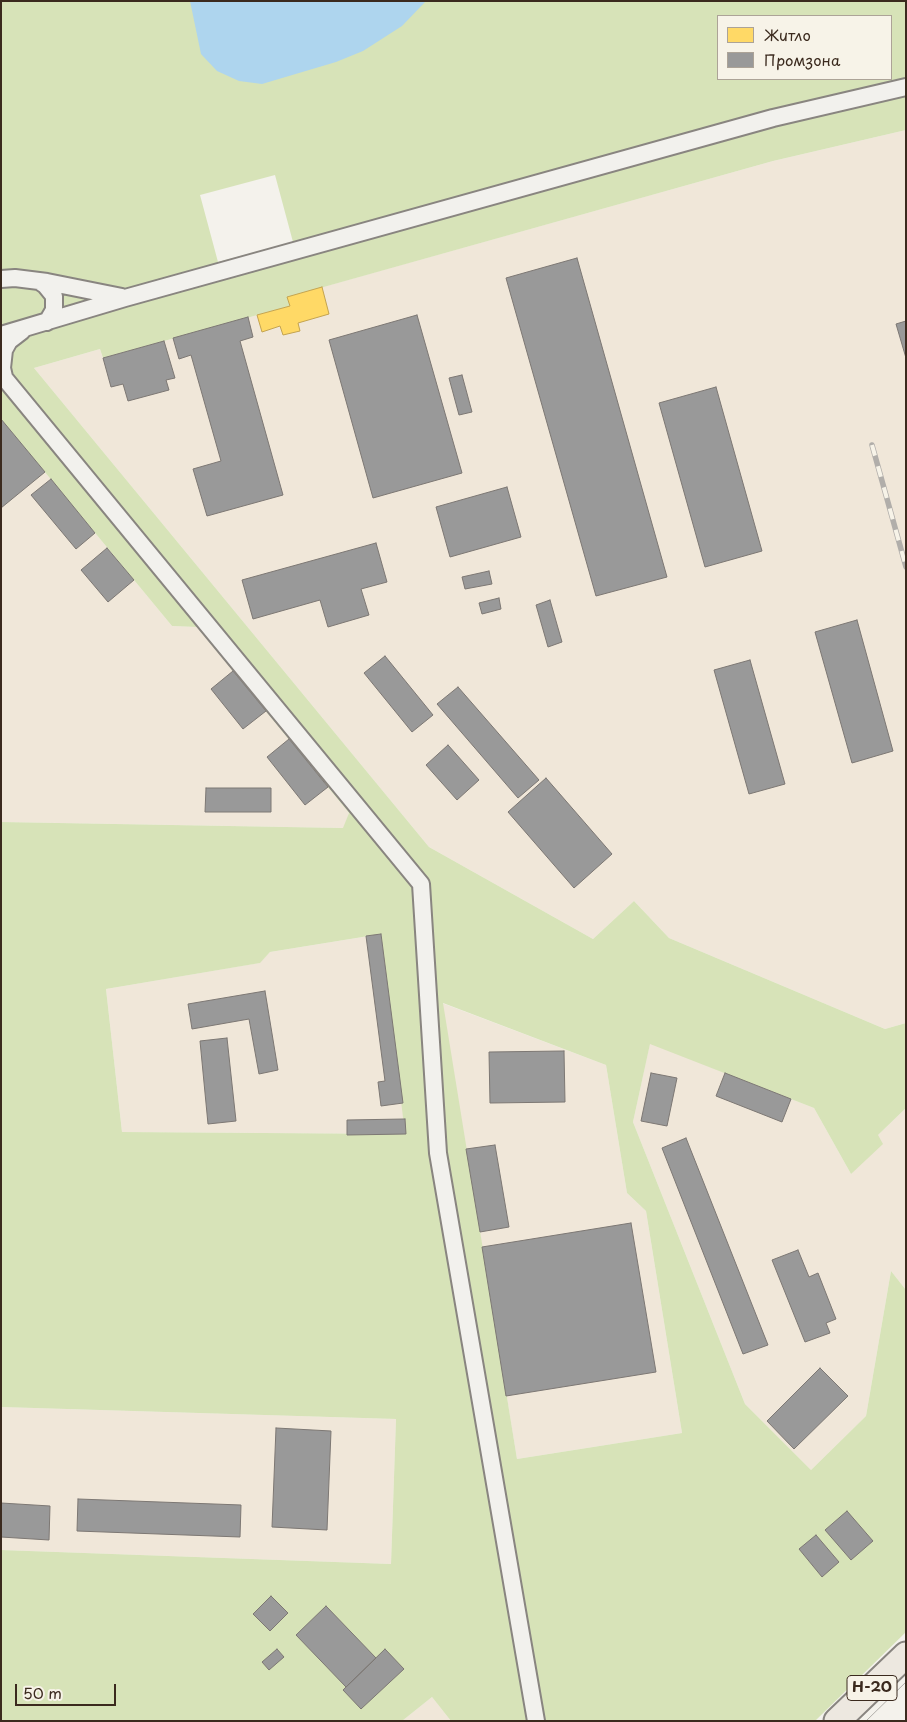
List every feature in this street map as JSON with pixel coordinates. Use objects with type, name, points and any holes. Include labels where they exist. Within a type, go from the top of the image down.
[{"type":"main road","name":"Н-20","points":[[838,1721],[906,1654]]},
{"type":"street","points":[[1,335],[24,330],[125,298],[773,118],[906,87]]},
{"type":"street","points":[[1,279],[15,278],[39,281],[125,298]]},
{"type":"street","points":[[39,281],[54,296],[54,310],[47,322]]},
{"type":"street","points":[[24,330],[9,341],[4,350],[3,376],[421,884],[438,1153],[536,1721]]},
{"type":"shaded area","points":[[906,130],[906,1023],[885,1029],[669,938],[634,901],[593,939],[429,847],[34,368],[100,349],[103,358],[290,306],[287,297],[773,161]]},
{"type":"shaded area","points":[[1,419],[172,626],[197,627],[349,813],[344,828],[1,822]]},
{"type":"shaded area","points":[[381,934],[406,1134],[122,1132],[106,989],[259,963],[270,952]]},
{"type":"shaded area","points":[[442,1003],[606,1065],[627,1193],[646,1211],[682,1433],[517,1459]]},
{"type":"shaded area","points":[[650,1043],[814,1108],[851,1174],[878,1135],[906,1108],[906,1290],[891,1271],[866,1416],[811,1470],[745,1404],[633,1122]]},
{"type":"shaded area","points":[[1,1407],[396,1419],[391,1564],[1,1550]]},
{"type":"shaded area","points":[[432,1697],[451,1721],[402,1721]]},
{"type":"green space","points":[[1,1],[906,1],[906,130],[773,161],[288,297],[290,306],[103,358],[100,349],[34,368],[429,847],[593,939],[634,901],[669,938],[885,1029],[906,1023],[906,1108],[878,1135],[883,1144],[851,1174],[814,1108],[650,1044],[633,1122],[745,1404],[811,1470],[866,1416],[891,1271],[906,1290],[906,1632],[815,1721],[451,1721],[432,1697],[402,1721],[1,1721],[1,1550],[391,1564],[396,1419],[1,1407],[1,822],[343,828],[349,813],[197,627],[172,626],[1,419]],"holes":[[[275,175],[293,242],[218,262],[200,195]],[[381,934],[405,1134],[122,1132],[106,989],[260,963],[270,952]],[[443,1003],[606,1065],[627,1193],[646,1211],[682,1433],[517,1459]]]},
{"type":"water","points":[[190,1],[426,1],[402,26],[363,51],[336,62],[262,84],[239,81],[217,71],[201,54]]},
{"type":"building: Житло","points":[[322,287],[329,314],[298,323],[300,331],[283,335],[280,326],[262,332],[257,315],[290,306],[287,297]]},
{"type":"building: Промзона","points":[[577,258],[667,577],[596,596],[506,278]]},
{"type":"building: Промзона","points":[[417,315],[462,473],[373,498],[329,340]]},
{"type":"building: Промзона","points":[[248,317],[253,337],[240,341],[283,495],[207,516],[193,469],[221,461],[191,355],[179,359],[173,338]]},
{"type":"building: Промзона","points":[[906,321],[906,358],[896,324]]},
{"type":"building: Промзона","points":[[164,341],[175,378],[166,380],[169,390],[128,401],[123,384],[111,387],[103,358]]},
{"type":"building: Промзона","points":[[462,375],[472,412],[459,415],[449,378]]},
{"type":"building: Промзона","points":[[716,387],[762,551],[705,567],[659,403]]},
{"type":"building: Промзона","points":[[1,419],[45,472],[1,508]]},
{"type":"building: Промзона","points":[[51,479],[95,533],[76,549],[31,495]]},
{"type":"building: Промзона","points":[[507,487],[521,537],[450,557],[436,507]]},
{"type":"building: Промзона","points":[[376,543],[387,582],[361,589],[369,615],[328,627],[320,600],[253,619],[242,580]]},
{"type":"building: Промзона","points":[[107,548],[134,580],[108,602],[81,570]]},
{"type":"building: Промзона","points":[[489,571],[492,584],[465,589],[462,577]]},
{"type":"building: Промзона","points":[[499,598],[501,609],[482,614],[479,603]]},
{"type":"building: Промзона","points":[[550,600],[562,642],[548,647],[536,605]]},
{"type":"building: Промзона","points":[[857,620],[893,751],[852,763],[815,632]]},
{"type":"building: Промзона","points":[[385,656],[433,715],[412,732],[364,673]]},
{"type":"building: Промзона","points":[[750,660],[785,784],[749,794],[714,670]]},
{"type":"building: Промзона","points":[[233,671],[266,711],[243,729],[211,689]]},
{"type":"building: Промзона","points":[[458,687],[539,780],[518,798],[437,704]]},
{"type":"building: Промзона","points":[[289,739],[328,787],[305,805],[267,757]]},
{"type":"building: Промзона","points":[[448,745],[479,780],[457,800],[426,765]]},
{"type":"building: Промзона","points":[[546,778],[612,854],[574,888],[508,812]]},
{"type":"building: Промзона","points":[[206,788],[271,788],[271,812],[205,812]]},
{"type":"building: Промзона","points":[[381,934],[403,1103],[381,1106],[378,1082],[385,1081],[366,936]]},
{"type":"building: Промзона","points":[[265,991],[278,1070],[259,1074],[249,1019],[192,1029],[188,1004]]},
{"type":"building: Промзона","points":[[227,1038],[236,1121],[208,1124],[200,1041]]},
{"type":"building: Промзона","points":[[564,1051],[565,1102],[490,1103],[489,1052]]},
{"type":"building: Промзона","points":[[651,1073],[677,1078],[667,1126],[641,1121]]},
{"type":"building: Промзона","points":[[725,1073],[791,1099],[782,1122],[716,1096]]},
{"type":"building: Промзона","points":[[405,1119],[406,1134],[347,1135],[347,1120]]},
{"type":"building: Промзона","points":[[686,1138],[768,1345],[743,1354],[662,1148]]},
{"type":"building: Промзона","points":[[495,1145],[509,1227],[480,1232],[466,1149]]},
{"type":"building: Промзона","points":[[631,1223],[656,1372],[506,1396],[482,1247]]},
{"type":"building: Промзона","points":[[798,1250],[809,1277],[818,1273],[836,1319],[826,1323],[830,1333],[805,1342],[772,1260]]},
{"type":"building: Промзона","points":[[820,1368],[848,1396],[794,1449],[767,1421]]},
{"type":"building: Промзона","points":[[276,1428],[331,1431],[327,1530],[272,1527]]},
{"type":"building: Промзона","points":[[78,1499],[241,1505],[240,1537],[77,1531]]},
{"type":"building: Промзона","points":[[1,1503],[50,1506],[49,1540],[1,1537]]},
{"type":"building: Промзона","points":[[847,1511],[873,1541],[851,1560],[825,1530]]},
{"type":"building: Промзона","points":[[816,1535],[839,1562],[822,1577],[799,1549]]},
{"type":"building: Промзона","points":[[271,1596],[288,1613],[270,1631],[253,1614]]},
{"type":"building: Промзона","points":[[326,1606],[376,1658],[346,1687],[296,1635]]},
{"type":"building: Промзона","points":[[277,1649],[284,1657],[269,1670],[262,1662]]},
{"type":"building: Промзона","points":[[385,1649],[404,1669],[361,1709],[343,1690]]},
{"type":"tram line","points":[[866,1721],[906,1682]]},
{"type":"railway","points":[[872,445],[906,567]]}]
